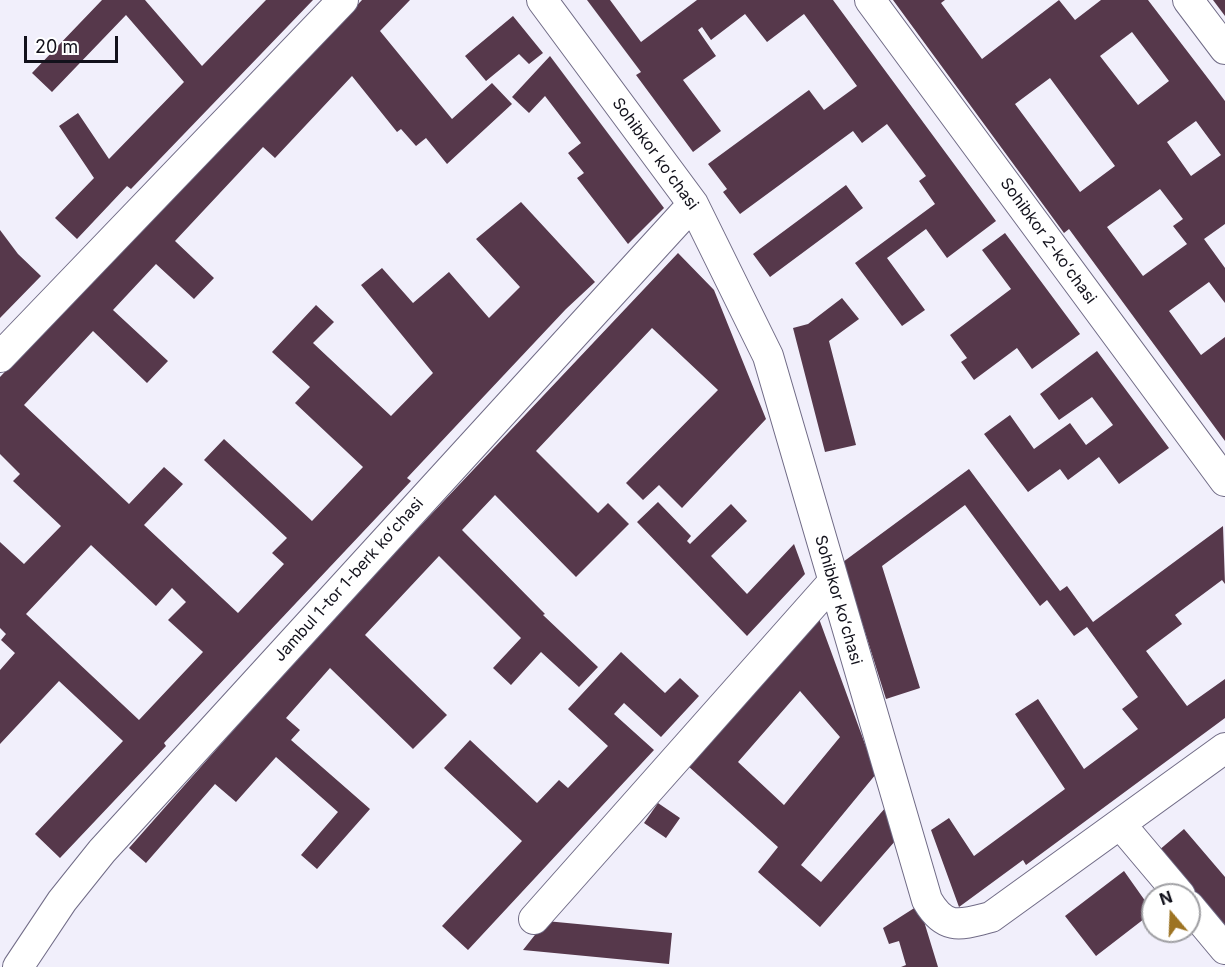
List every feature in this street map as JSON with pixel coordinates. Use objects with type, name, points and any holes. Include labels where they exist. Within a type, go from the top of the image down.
[{"type":"street","points":[[0,357],[343,0]]},
{"type":"street","name":"Sohibkor koʻchasi","points":[[542,0],[693,204],[768,356],[832,582],[927,900],[944,922],[965,924],[991,917],[1225,748]]},
{"type":"street","name":"Sohibkor 2-koʻchasi","points":[[870,0],[1225,481]]},
{"type":"street","points":[[1188,0],[1225,49]]},
{"type":"street","name":"Jambul 1-tor 1-berk koʻchasi","points":[[18,967],[62,901],[102,851],[693,204]]},
{"type":"street","points":[[534,919],[832,582]]},
{"type":"street","points":[[1121,825],[1170,883]]},
{"type":"street","points":[[1201,920],[1225,949]]},
{"type":"building","points":[[102,0],[145,0],[202,66],[266,0],[313,0],[131,189],[127,186],[77,239],[55,218],[94,178],[59,126],[78,113],[109,159],[184,82],[126,15],[52,92],[32,73]]},
{"type":"building","points":[[362,0],[410,0],[380,31],[452,119],[492,83],[512,104],[447,164],[426,138],[416,146],[401,129],[397,132],[352,76],[275,158],[263,147],[175,241],[214,278],[194,299],[156,264],[113,310],[168,361],[147,383],[93,331],[24,405],[129,504],[164,467],[183,484],[144,525],[238,613],[284,564],[272,553],[287,538],[204,460],[224,439],[312,521],[363,467],[295,403],[310,387],[272,352],[316,305],[334,322],[313,343],[391,416],[433,373],[361,285],[382,268],[413,303],[449,272],[489,318],[520,287],[476,239],[521,202],[595,282],[566,309],[407,478],[411,481],[164,743],[166,746],[60,858],[35,834],[123,741],[59,681],[0,744],[0,670],[15,653],[1,640],[6,634],[0,628],[0,542],[24,564],[61,526],[13,481],[20,474],[0,454],[0,377],[238,124],[242,127]],"holes":[[[91,545],[156,606],[172,588],[186,602],[168,620],[203,652],[139,720],[26,614]]]},
{"type":"building","points":[[587,0],[610,0],[641,42],[697,0],[833,0],[996,221],[947,258],[926,229],[887,258],[925,310],[902,326],[855,263],[935,204],[919,181],[926,176],[887,124],[862,143],[853,131],[740,214],[723,192],[727,189],[708,164],[809,90],[824,110],[857,86],[804,14],[767,42],[745,14],[711,40],[702,27],[698,30],[716,56],[683,80],[721,131],[693,152],[636,75],[641,72]]},
{"type":"building","points":[[893,0],[945,0],[941,3],[982,59],[1059,0],[1075,20],[1101,0],[1148,0],[1210,81],[1225,101],[1225,224],[1204,239],[1225,268],[1225,303],[1209,282],[1169,311],[1201,355],[1225,337],[1225,441],[1069,229],[1064,233]],"holes":[[[1132,32],[1169,81],[1138,105],[1100,56]],[[1050,78],[1115,166],[1080,192],[1015,104]],[[1196,121],[1221,155],[1191,176],[1167,142]],[[1160,189],[1183,219],[1173,226],[1187,244],[1143,276],[1107,227]]]},
{"type":"building","points":[[1213,0],[1225,0],[1225,16]]},
{"type":"building","points":[[513,16],[543,53],[529,64],[519,54],[486,81],[465,56]]},
{"type":"building","points":[[550,56],[664,208],[628,244],[577,178],[584,173],[568,153],[581,143],[545,96],[529,113],[512,97]]},
{"type":"building","points":[[846,185],[863,208],[770,277],[753,254]]},
{"type":"building","points":[[0,230],[18,254],[41,276],[0,318]]},
{"type":"building","points":[[1005,233],[1080,334],[1032,369],[1017,348],[974,380],[961,362],[967,358],[950,335],[1011,289],[982,250]]},
{"type":"building","points":[[678,253],[714,290],[766,419],[682,508],[659,485],[643,500],[626,483],[718,390],[652,328],[536,451],[598,513],[608,503],[629,524],[576,577],[495,495],[462,530],[545,614],[543,615],[598,667],[579,687],[541,652],[511,685],[493,668],[521,638],[439,556],[365,635],[447,715],[413,749],[330,668],[286,718],[300,730],[291,740],[370,809],[317,869],[301,855],[338,812],[276,757],[236,802],[215,784],[146,863],[129,848],[322,630]]},
{"type":"building","points":[[842,298],[859,319],[829,341],[856,445],[825,452],[793,328],[808,324]]},
{"type":"building","points":[[1097,351],[1169,448],[1119,484],[1099,457],[1068,480],[1060,469],[1028,492],[984,434],[1010,415],[1034,449],[1070,423],[1086,445],[1113,425],[1092,397],[1059,420],[1040,394]]},
{"type":"building","points":[[969,469],[1060,591],[1067,586],[1093,622],[1223,526],[1225,584],[1222,580],[1175,615],[1182,624],[1146,651],[1187,706],[1225,679],[1225,718],[1026,865],[1023,860],[959,907],[931,830],[949,818],[974,856],[1065,789],[1015,714],[1038,699],[1084,769],[1138,729],[1122,709],[1138,697],[1087,627],[1074,636],[1047,600],[1040,606],[965,505],[882,566],[920,688],[886,699],[843,562]]},
{"type":"building","points":[[658,502],[691,536],[687,541],[690,544],[731,504],[747,521],[711,556],[747,594],[794,544],[805,574],[747,636],[637,522]]},
{"type":"building","points":[[818,616],[876,774],[801,865],[821,882],[886,807],[896,840],[820,927],[758,872],[778,847],[688,766]],"holes":[[[800,691],[840,737],[784,805],[738,762]]]},
{"type":"building","points":[[621,652],[665,693],[680,678],[699,696],[661,737],[624,703],[614,714],[654,750],[468,950],[442,926],[522,841],[444,768],[470,740],[537,803],[559,780],[568,788],[608,746],[568,709]]},
{"type":"building","points":[[658,803],[680,818],[666,838],[644,823]]},
{"type":"building","points":[[1184,829],[1225,877],[1225,930],[1201,902],[1201,883],[1185,883],[1158,851]]},
{"type":"building","points":[[1124,871],[1141,895],[1141,921],[1096,956],[1065,916]]},
{"type":"building","points":[[919,905],[938,967],[901,967],[906,965],[899,941],[889,944],[883,928]]},
{"type":"building","points":[[546,921],[672,933],[669,964],[523,950]]}]
